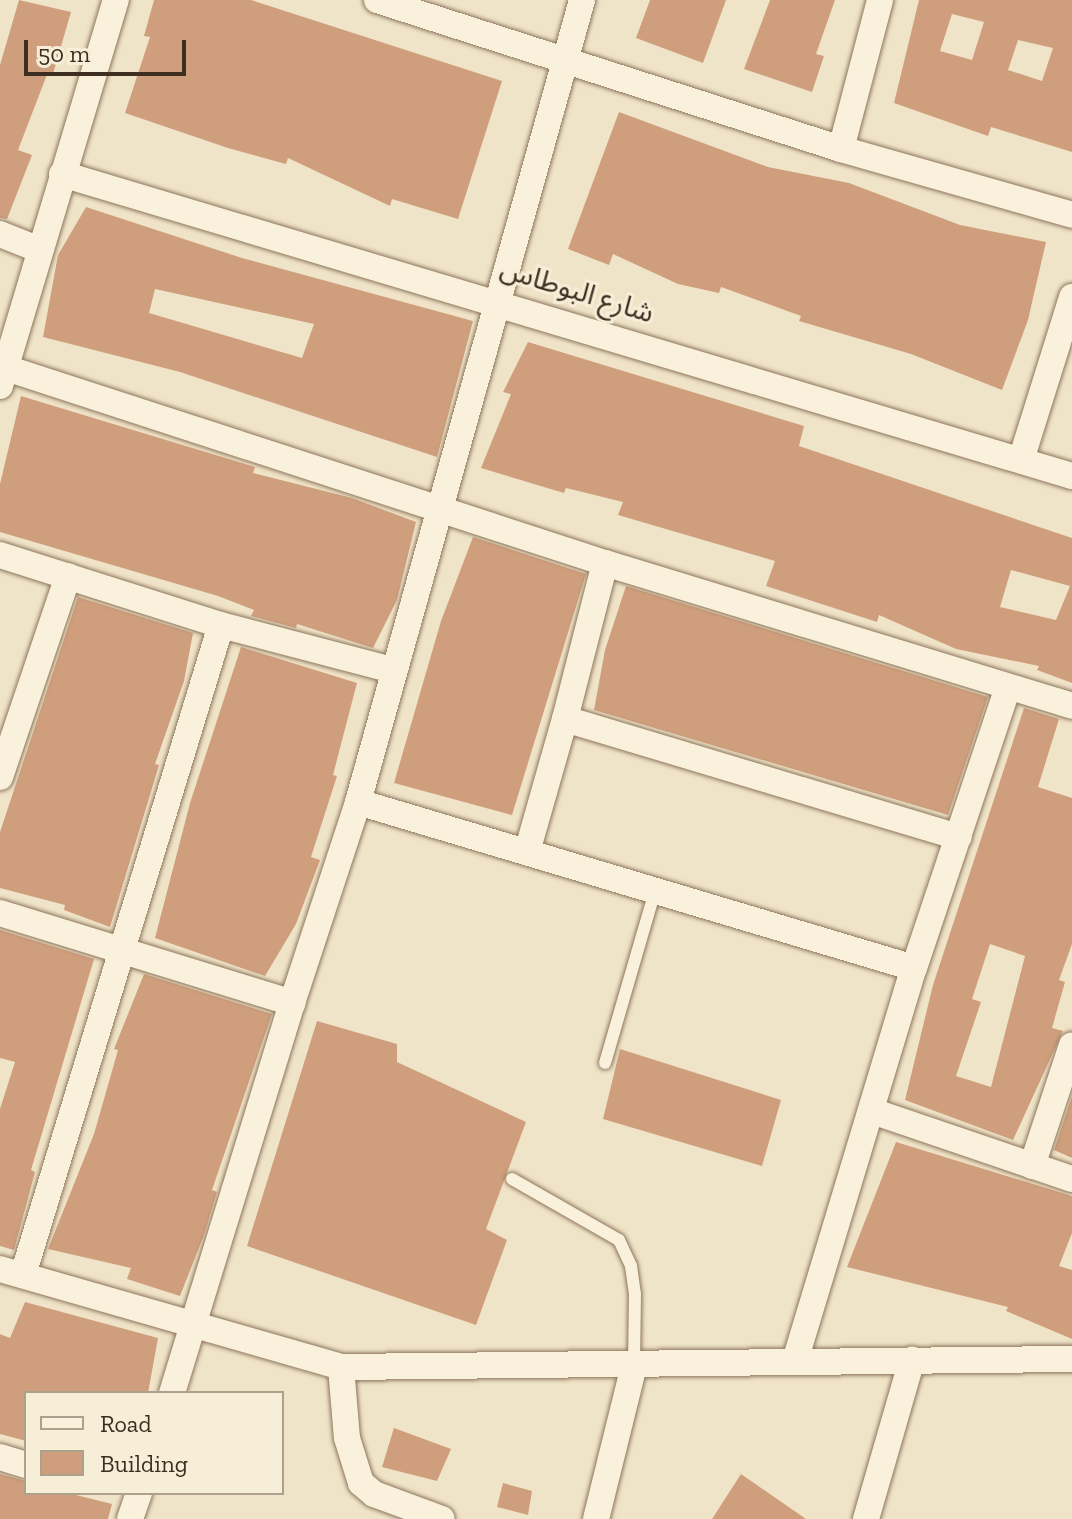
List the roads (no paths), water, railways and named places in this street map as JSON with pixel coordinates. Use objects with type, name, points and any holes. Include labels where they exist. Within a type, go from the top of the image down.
[{"type":"street","points":[[116,0],[3,377],[442,509],[605,563],[1072,706]]},
{"type":"street","points":[[377,0],[841,149],[1072,215]]},
{"type":"street","points":[[173,1391],[292,1003],[358,802],[582,0]]},
{"type":"street","points":[[841,149],[880,0]]},
{"type":"street","name":"شارع البوطاس","points":[[62,174],[500,301],[1072,476]]},
{"type":"street","points":[[0,234],[40,250]]},
{"type":"street","points":[[1021,460],[1072,297]]},
{"type":"street","points":[[0,555],[221,625],[393,670]]},
{"type":"street","points":[[527,852],[605,563]]},
{"type":"street","points":[[0,777],[68,576]]},
{"type":"street","points":[[221,625],[121,949],[12,1272],[193,1327],[341,1367],[1072,1359]]},
{"type":"street","points":[[795,1361],[914,968],[1008,687]]},
{"type":"street","points":[[565,719],[959,837]]},
{"type":"street","points":[[358,802],[914,968]]},
{"type":"street","points":[[0,913],[292,1003]]},
{"type":"street","points":[[1032,1166],[1072,1045]]},
{"type":"street","points":[[872,1111],[1072,1179]]},
{"type":"street","points":[[866,1519],[912,1360]]},
{"type":"street","points":[[596,1519],[634,1366]]},
{"type":"street","points":[[341,1367],[347,1438],[361,1483],[374,1494],[442,1519]]},
{"type":"street","points":[[0,1457],[24,1464]]},
{"type":"lane","points":[[605,1063],[655,891]]},
{"type":"lane","points":[[512,1179],[624,1248],[635,1294],[634,1366]]}]
